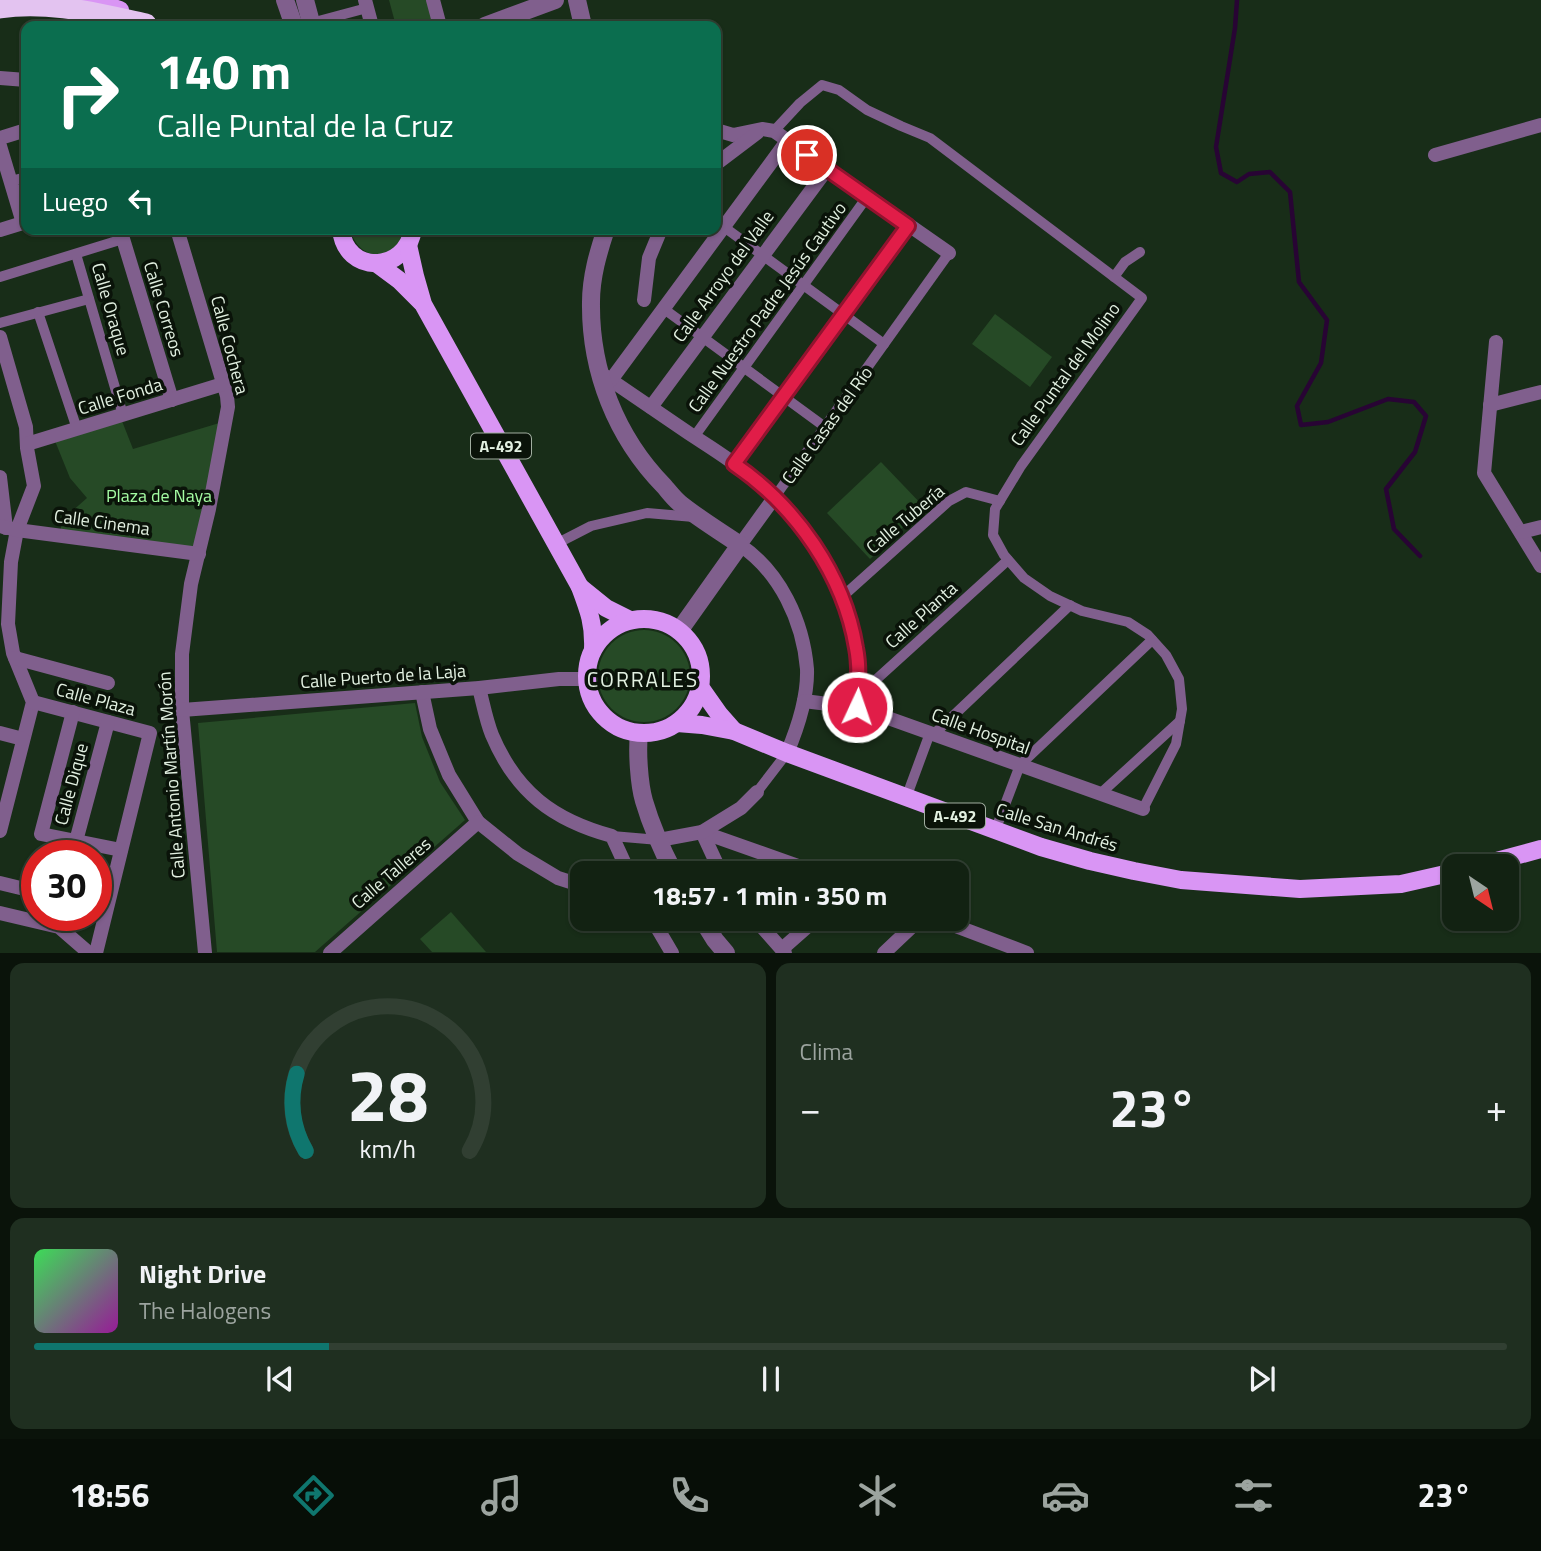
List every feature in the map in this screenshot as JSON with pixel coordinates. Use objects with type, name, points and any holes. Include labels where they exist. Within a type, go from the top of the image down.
[{"type":"highway","points":[[0,8],[20,3],[60,6],[129,21]]},
{"type":"main road","points":[[89,0],[118,9],[140,21]]},
{"type":"main road","name":"A-492","points":[[342,235],[344,244],[354,256],[376,263],[394,259],[402,253],[411,237]]},
{"type":"main road","name":"A-492","points":[[411,237],[415,276],[423,304],[580,587],[592,623],[593,649],[587,664],[586,679]]},
{"type":"main road","name":"A-492","points":[[376,263],[399,280],[423,304]]},
{"type":"main road","name":"A-492","points":[[580,587],[606,608],[631,620],[664,622],[679,631],[690,642],[698,656],[700,687]]},
{"type":"main road","points":[[593,649],[615,626],[631,620]]},
{"type":"main road","points":[[586,679],[590,698],[601,715],[616,727],[639,733]]},
{"type":"main road","points":[[677,723],[696,701],[700,687]]},
{"type":"main road","name":"Calle San Andrés","points":[[700,687],[734,731]]},
{"type":"main road","name":"A-492","points":[[639,733],[664,730],[677,723]]},
{"type":"main road","name":"Calle San Andrés","points":[[677,723],[734,731],[995,831],[1065,854],[1135,871],[1181,880],[1300,889],[1401,884],[1442,875]]},
{"type":"main road","points":[[1519,855],[1541,849]]},
{"type":"street","points":[[285,0],[303,21]]},
{"type":"street","points":[[305,0],[306,21]]},
{"type":"street","points":[[433,0],[439,21]]},
{"type":"street","points":[[495,21],[527,5],[555,0]]},
{"type":"street","points":[[576,0],[582,21]]},
{"type":"street","points":[[317,21],[366,4],[371,21]]},
{"type":"street","points":[[0,78],[21,80]]},
{"type":"street","name":"Calle Puntal del Molino","points":[[768,130],[822,85],[839,90],[867,110],[930,138],[1142,298],[1021,466],[995,509],[993,534],[1008,560],[1024,578],[1050,596],[1082,611],[1128,622],[1167,655],[1179,679],[1182,709],[1176,744],[1143,809]]},
{"type":"street","points":[[1435,155],[1541,125]]},
{"type":"street","points":[[721,131],[733,135],[768,130],[949,253]]},
{"type":"street","points":[[721,161],[768,130]]},
{"type":"street","points":[[0,138],[21,132]]},
{"type":"street","points":[[721,231],[787,141]]},
{"type":"street","points":[[0,146],[21,211]]},
{"type":"street","name":"Calle Arroyo del Valle","points":[[651,407],[827,169]]},
{"type":"street","points":[[11,181],[21,178]]},
{"type":"street","name":"Calle Nuestro Padre Jesús Cautivo","points":[[694,437],[867,197]]},
{"type":"street","points":[[0,230],[21,224]]},
{"type":"street","points":[[734,464],[908,226]]},
{"type":"street","points":[[724,227],[884,344]]},
{"type":"street","points":[[0,277],[76,254],[120,235]]},
{"type":"street","name":"Calle Correos","points":[[122,235],[172,400]]},
{"type":"street","name":"Calle Cochera","points":[[179,235],[228,407],[198,554]]},
{"type":"street","points":[[479,688],[492,734],[513,774],[532,796],[560,817],[588,830],[612,836],[659,841],[702,832],[741,808],[757,792],[787,753],[798,727],[807,671],[801,632],[788,600],[771,574],[750,552],[681,504],[654,476],[636,453],[616,419],[592,338],[591,300],[596,260],[604,235]]},
{"type":"street","points":[[644,300],[649,258],[659,235]]},
{"type":"street","points":[[605,376],[664,309],[718,235]]},
{"type":"street","points":[[1114,276],[1125,262],[1140,252]]},
{"type":"street","name":"Calle Casas del Río","points":[[679,631],[949,253]]},
{"type":"street","name":"Calle Oraque","points":[[76,254],[123,415]]},
{"type":"street","points":[[0,323],[89,299]]},
{"type":"street","points":[[664,309],[825,427]]},
{"type":"street","points":[[38,312],[77,429]]},
{"type":"street","points":[[0,337],[26,427],[34,486],[8,528]]},
{"type":"street","points":[[1496,342],[1484,473],[1541,566]]},
{"type":"street","points":[[605,376],[747,473],[796,521],[823,559],[842,597],[851,623],[859,671],[857,702]]},
{"type":"street","name":"Calle Fonda","points":[[27,444],[223,384]]},
{"type":"street","points":[[1490,405],[1541,392]]},
{"type":"street","points":[[0,477],[11,562],[8,624],[15,658],[33,702],[5,792],[0,831]]},
{"type":"street","name":"Calle Tubería","points":[[842,597],[949,501],[966,492],[1000,501]]},
{"type":"street","points":[[556,544],[591,526],[647,513],[700,518]]},
{"type":"street","points":[[1521,532],[1541,527]]},
{"type":"street","name":"Calle Cinema","points":[[8,528],[198,554]]},
{"type":"street","name":"Calle Antonio Martín Morón","points":[[198,554],[191,584],[182,654],[182,710],[205,953]]},
{"type":"street","name":"Calle Planta","points":[[857,702],[1008,560]]},
{"type":"street","points":[[906,798],[932,733],[1070,605]]},
{"type":"street","points":[[995,831],[1020,765],[1152,640]]},
{"type":"street","points":[[15,658],[108,683]]},
{"type":"street","name":"Calle Puerto de la Laja","points":[[182,710],[586,679]]},
{"type":"street","points":[[422,692],[430,729],[449,775],[478,822],[518,855],[570,882]]},
{"type":"street","name":"Calle Hospital","points":[[804,701],[857,702],[932,733],[1143,809]]},
{"type":"street","name":"Calle Plaza","points":[[33,702],[150,733],[121,850]]},
{"type":"street","points":[[55,840],[41,834],[73,712]]},
{"type":"street","points":[[1100,794],[1180,721]]},
{"type":"street","name":"Calle Dique","points":[[76,840],[108,722]]},
{"type":"street","points":[[0,733],[23,739]]},
{"type":"street","points":[[639,733],[643,798],[668,861]]},
{"type":"street","name":"Calle Talleres","points":[[330,953],[478,822]]},
{"type":"street","points":[[702,832],[715,861]]},
{"type":"street","points":[[702,832],[784,861]]},
{"type":"street","points":[[612,836],[623,861]]},
{"type":"street","points":[[112,850],[121,850],[112,877]]},
{"type":"street","points":[[0,883],[21,888]]},
{"type":"street","points":[[0,913],[59,927],[89,953]]},
{"type":"street","points":[[96,953],[99,931]]},
{"type":"street","points":[[659,931],[672,953]]},
{"type":"street","points":[[709,931],[726,953]]},
{"type":"street","points":[[766,931],[784,951],[804,931]]},
{"type":"street","points":[[884,953],[907,931]]},
{"type":"street","points":[[967,931],[1027,953]]},
{"type":"street","points":[[981,953],[1004,946]]},
{"type":"green space","points":[[389,0],[429,0],[435,21],[395,21]]},
{"type":"green space","points":[[353,235],[403,235],[394,248],[378,254],[369,253]]},
{"type":"green space","points":[[995,314],[1052,357],[1030,387],[972,344]]},
{"type":"green space","name":"Plaza de Naya","points":[[120,416],[133,449],[226,421],[199,554],[61,535],[61,521],[87,498],[70,478],[53,436]]},
{"type":"green space","points":[[881,462],[924,507],[870,559],[827,513]]},
{"type":"green space","points":[[644,630],[662,633],[677,643],[687,658],[690,676],[687,694],[677,709],[662,719],[644,722],[626,719],[611,709],[601,694],[598,676],[601,658],[611,643],[626,633]]},
{"type":"green space","points":[[415,703],[422,737],[440,782],[465,820],[315,952],[217,952],[198,723]]},
{"type":"green space","points":[[451,912],[486,952],[432,952],[420,939]]},
{"type":"waterway","points":[[1237,0],[1216,147],[1221,173],[1237,182],[1249,174],[1270,172],[1290,192],[1299,282],[1327,320],[1321,363],[1297,406],[1301,425],[1328,422],[1388,399],[1414,402],[1426,416],[1415,452],[1386,489],[1394,529],[1420,556]]},
{"type":"district","name":"CORRALES","points":[[643,679]]},
{"type":"route","points":[[807,155],[908,226],[734,464],[769,493],[796,521],[833,576],[851,623],[857,649],[857,707]]}]
